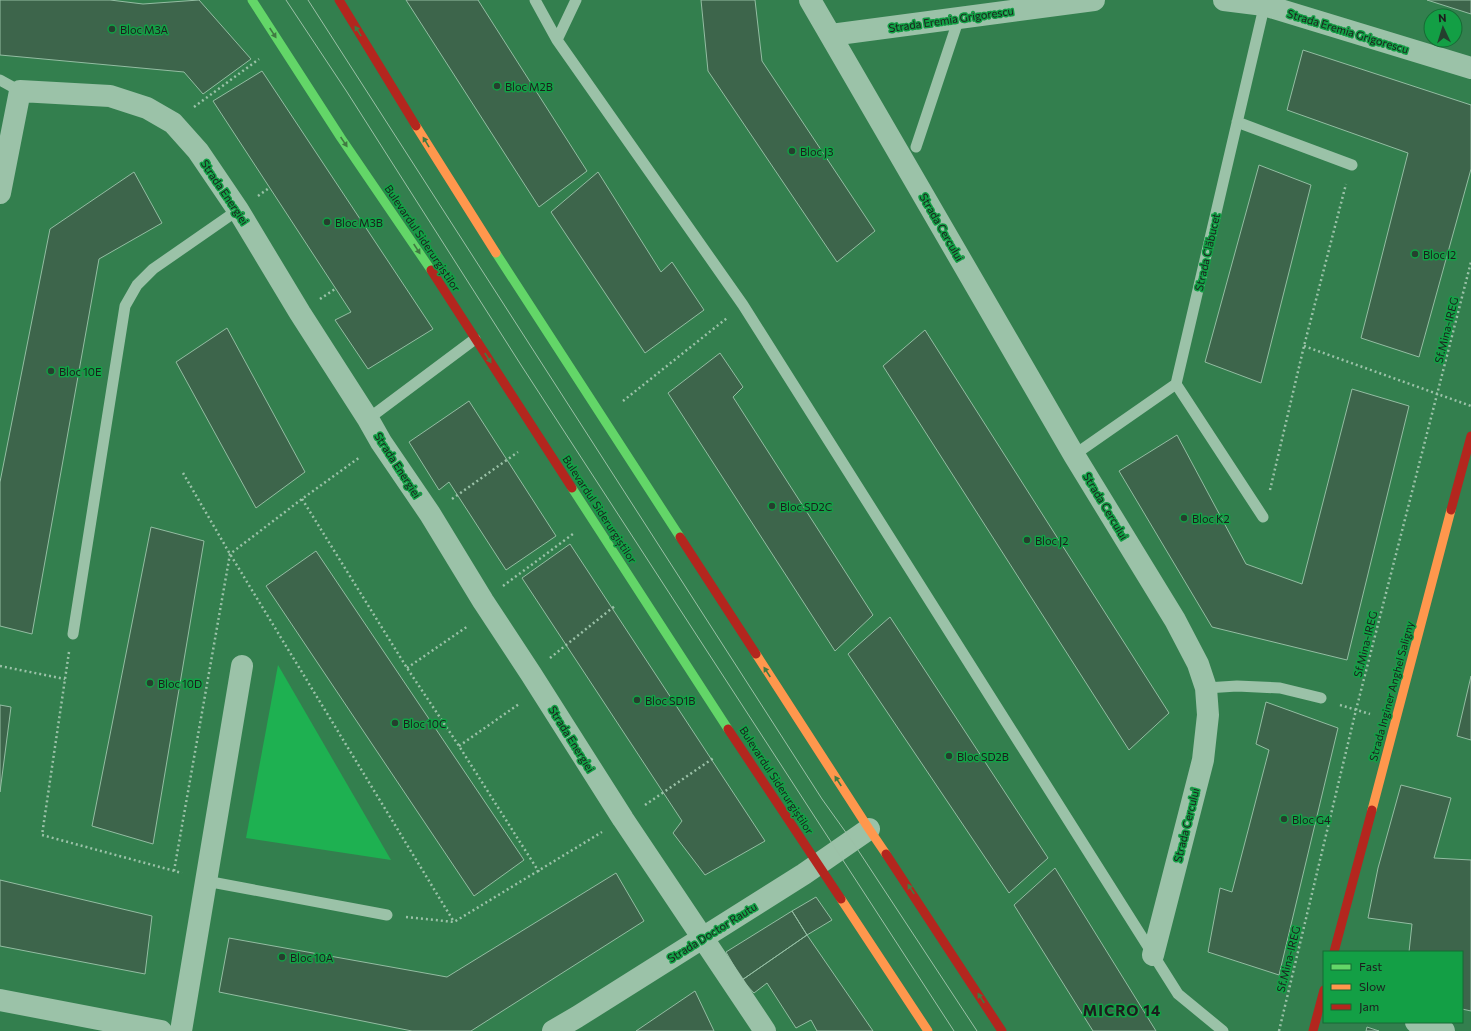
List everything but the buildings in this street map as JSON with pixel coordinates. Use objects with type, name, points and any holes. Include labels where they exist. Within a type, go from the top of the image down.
[{"type":"main road","name":"Bulevardul Siderurgiștilor","points":[[252,0],[341,138],[410,238],[737,742],[928,1031]]},
{"type":"main road","points":[[339,0],[446,175],[869,829],[900,872],[1002,1031]]},
{"type":"main road","name":"Strada Inginer Anghel Saligny","points":[[1334,951],[1471,436]]},
{"type":"main road","points":[[1313,1031],[1323,996]]},
{"type":"street","name":"Strada Cercului","points":[[810,0],[1074,455],[1175,620],[1198,664],[1206,688],[1208,715],[1203,760],[1153,955]]},
{"type":"street","name":"Strada Eremia Grigorescu","points":[[831,35],[1094,0]]},
{"type":"street","name":"Strada Eremia Grigorescu","points":[[1224,0],[1265,2],[1471,68]]},
{"type":"street","name":"Strada Energiei","points":[[20,91],[110,96],[148,108],[173,123],[198,151],[238,210],[300,313],[368,419],[381,442],[430,514],[623,819],[765,1031]]},
{"type":"street","points":[[0,193],[20,91]]},
{"type":"street","points":[[181,1031],[242,666]]},
{"type":"street","name":"Strada Doctor Rautu","points":[[553,1031],[804,874],[869,829]]},
{"type":"street","points":[[0,1000],[161,1031]]},
{"type":"street","points":[[1419,1023],[1444,1031]]},
{"type":"lane","points":[[535,0],[557,40],[743,305],[1178,994],[1223,1031]]},
{"type":"lane","points":[[557,40],[576,0]]},
{"type":"lane","name":"Strada Clăbucet","points":[[1176,384],[1265,2]]},
{"type":"lane","points":[[916,147],[959,18]]},
{"type":"lane","points":[[0,80],[20,91]]},
{"type":"lane","points":[[1237,122],[1352,165]]},
{"type":"lane","points":[[73,634],[125,306],[137,285],[153,269],[238,210]]},
{"type":"lane","points":[[368,419],[475,339]]},
{"type":"lane","points":[[1074,455],[1176,384],[1263,517]]},
{"type":"lane","points":[[1206,688],[1237,686],[1280,688],[1321,698]]},
{"type":"lane","points":[[206,881],[386,915]]},
{"type":"path","points":[[173,123],[271,50],[282,46]]},
{"type":"path","points":[[1263,517],[1304,346],[1352,165]]},
{"type":"path","name":"Sf.Mina-IREG","points":[[1279,1031],[1356,710],[1471,262]]},
{"type":"path","points":[[601,415],[618,404],[743,305]]},
{"type":"path","points":[[1304,346],[1471,406]]},
{"type":"path","points":[[430,514],[539,436]]},
{"type":"path","points":[[174,871],[230,554],[302,499],[381,442]]},
{"type":"path","points":[[183,473],[230,554],[454,922]]},
{"type":"path","points":[[302,499],[407,668],[459,746],[538,872]]},
{"type":"path","points":[[407,668],[487,606],[593,519]]},
{"type":"path","points":[[459,746],[536,681],[623,600],[639,590]]},
{"type":"path","points":[[73,634],[42,835],[206,881]]},
{"type":"path","points":[[0,666],[65,679]]},
{"type":"path","points":[[1321,698],[1395,722]]},
{"type":"path","points":[[386,915],[454,922],[623,819],[737,742]]},
{"type":"green space","points":[[278,665],[391,860],[246,838]]},
{"type":"tram line","points":[[286,0],[347,92],[521,365],[954,1031]]},
{"type":"tram line","points":[[308,0],[822,799],[852,841],[977,1031]]},
{"type":"traffic: fast","points":[[252,0],[341,138],[431,270]]},
{"type":"traffic: fast","points":[[496,253],[680,537]]},
{"type":"traffic: fast","points":[[572,488],[728,729]]},
{"type":"traffic: slow","points":[[416,126],[496,253]]},
{"type":"traffic: slow","points":[[1372,810],[1451,510]]},
{"type":"traffic: slow","points":[[756,654],[886,854]]},
{"type":"traffic: slow","points":[[841,899],[928,1031]]},
{"type":"traffic: jam","points":[[339,0],[416,126]]},
{"type":"traffic: jam","points":[[431,270],[572,488]]},
{"type":"traffic: jam","points":[[1451,510],[1471,436]]},
{"type":"traffic: jam","points":[[680,537],[756,654]]},
{"type":"traffic: jam","points":[[728,729],[841,899]]},
{"type":"traffic: jam","points":[[1334,951],[1372,810]]},
{"type":"traffic: jam","points":[[886,854],[1002,1031]]},
{"type":"traffic: jam","points":[[1313,1031],[1323,994]]},
{"type":"place","name":"Bloc M3A","points":[[112,29]]},
{"type":"place","name":"Bloc M2B","points":[[497,86]]},
{"type":"place","name":"Bloc J3","points":[[792,151]]},
{"type":"place","name":"Bloc M3B","points":[[327,222]]},
{"type":"place","name":"Bloc I2","points":[[1415,254]]},
{"type":"place","name":"Bloc 10E","points":[[51,371]]},
{"type":"place","name":"Bloc SD2C","points":[[772,506]]},
{"type":"place","name":"Bloc K2","points":[[1184,518]]},
{"type":"place","name":"Bloc J2","points":[[1027,540]]},
{"type":"place","name":"Bloc 10D","points":[[150,683]]},
{"type":"place","name":"Bloc SD1B","points":[[637,700]]},
{"type":"place","name":"Bloc 10C","points":[[395,723]]},
{"type":"place","name":"Bloc SD2B","points":[[949,756]]},
{"type":"place","name":"Bloc G4","points":[[1284,819]]},
{"type":"place","name":"Bloc 10A","points":[[282,957]]},
{"type":"district","name":"MICRO 14","points":[[1122,1010]]}]
